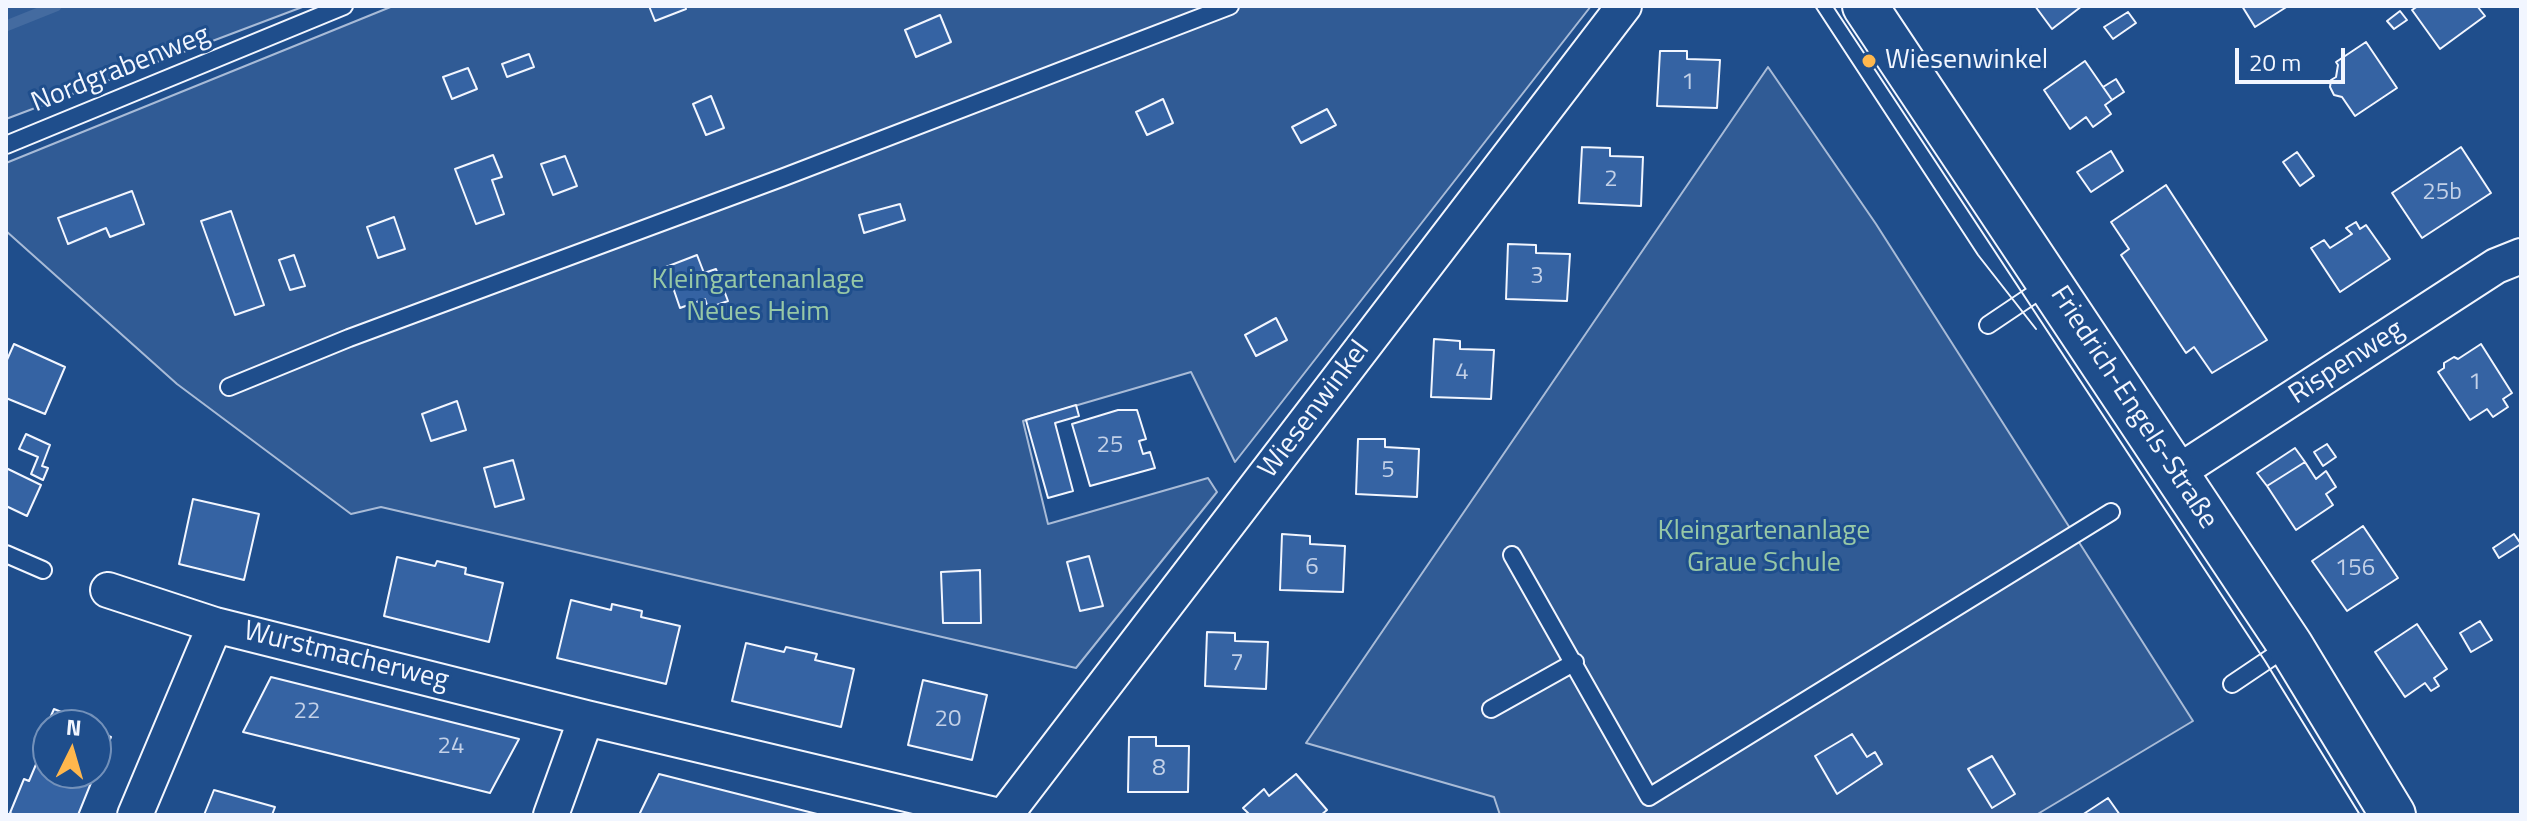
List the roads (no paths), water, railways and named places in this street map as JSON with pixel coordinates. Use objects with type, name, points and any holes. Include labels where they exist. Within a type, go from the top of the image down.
[{"type":"main road","name":"Friedrich-Engels-Straße","points":[[1865,6],[2290,645],[2393,815]]},
{"type":"street","name":"Wiesenwinkel","points":[[1005,815],[1624,6]]},
{"type":"street","name":"Rispenweg","points":[[2175,474],[2496,266],[2521,256]]},
{"type":"street","name":"Wurstmacherweg","points":[[108,590],[215,625],[586,718],[995,815]]},
{"type":"street","points":[[135,815],[215,625]]},
{"type":"street","points":[[551,815],[586,718]]},
{"type":"lane","name":"Nordgrabenweg","points":[[6,145],[344,6]]},
{"type":"lane","points":[[229,387],[349,338],[784,177],[1230,6]]},
{"type":"lane","points":[[1988,325],[2050,283]]},
{"type":"lane","points":[[1512,555],[1649,797],[2111,512]]},
{"type":"lane","points":[[6,554],[43,570]]},
{"type":"lane","points":[[2232,684],[2290,645]]},
{"type":"lane","points":[[1491,709],[1575,662]]},
{"type":"waterway","points":[[6,26],[56,6]]},
{"type":"tram line","points":[[1815,6],[1978,255],[2036,329]]},
{"type":"tram line","points":[[1833,6],[2265,661],[2360,815]]},
{"type":"place","name":"Wiesenwinkel","points":[[1869,61]]},
{"type":"park label","name":"Kleingartenanlage Neues Heim","points":[[758,297]]},
{"type":"park label","name":"Kleingartenanlage Graue Schule","points":[[1764,548]]}]
